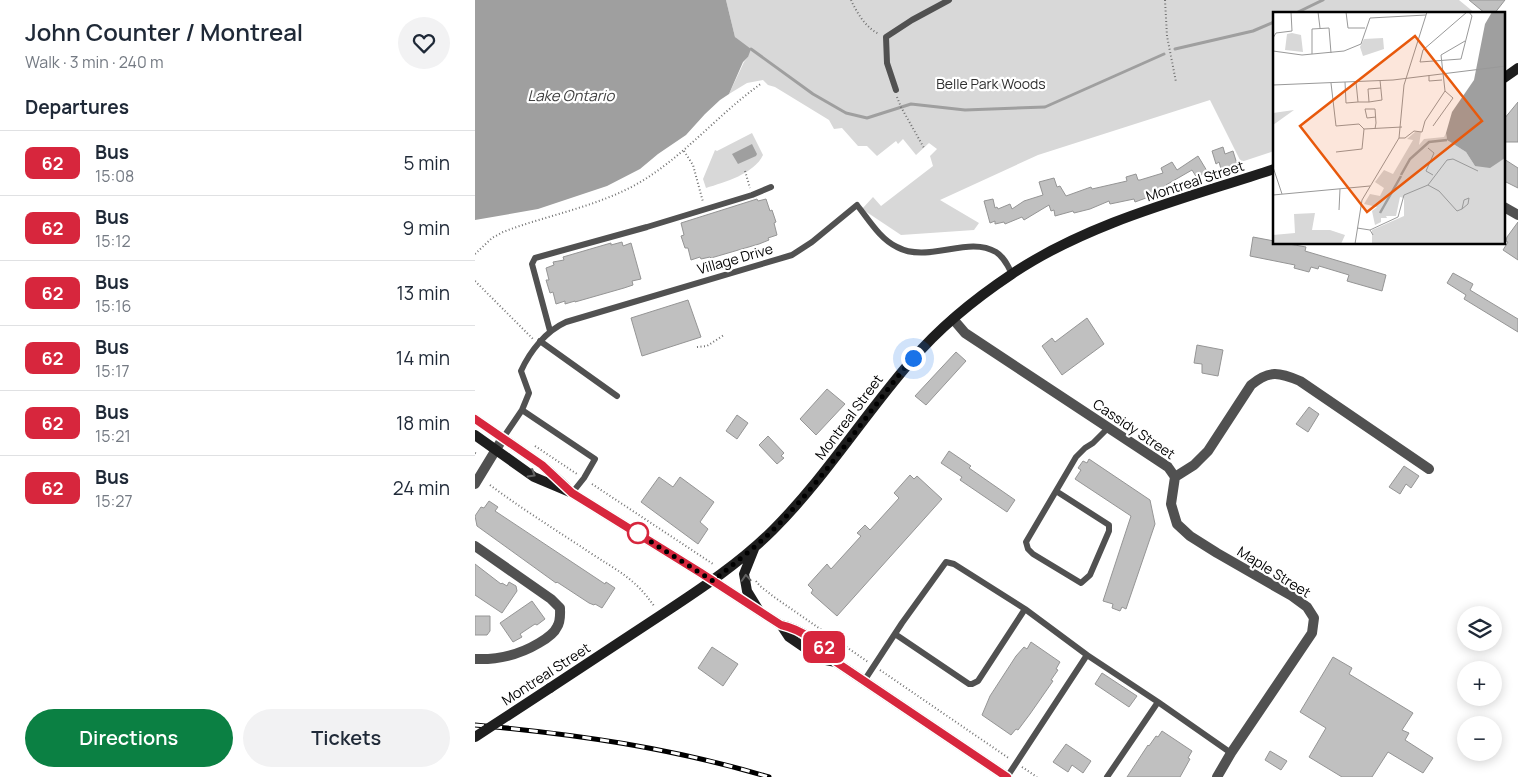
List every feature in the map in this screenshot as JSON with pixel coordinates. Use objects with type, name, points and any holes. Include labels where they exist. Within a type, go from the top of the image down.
[{"type":"main road","points":[[1505,77],[1518,68]]},
{"type":"main road","name":"Montreal Street","points":[[475,737],[713,581],[756,546],[811,488],[913,358],[953,319],[1012,274],[1072,240],[1150,210],[1273,169]]},
{"type":"main road","points":[[475,419],[542,465],[572,493]]},
{"type":"main road","points":[[475,434],[534,476],[572,493],[758,610],[781,625],[789,637],[821,659],[836,662],[1007,777]]},
{"type":"main road","points":[[756,546],[744,574],[747,591],[758,610]]},
{"type":"street","points":[[1505,208],[1518,215]]},
{"type":"street","name":"Cassidy Street","points":[[953,319],[965,332],[1168,466],[1175,476],[1194,465],[1208,451],[1251,385],[1261,377],[1271,374],[1284,374],[1299,381],[1429,469]]},
{"type":"street","points":[[475,484],[503,438]]},
{"type":"street","name":"Maple Street","points":[[1175,476],[1171,504],[1177,524],[1190,536],[1307,606],[1314,618],[1312,633],[1231,753],[1217,777]]},
{"type":"street","points":[[475,546],[551,599],[560,608],[560,619],[557,628],[547,638],[528,649],[512,656],[493,660],[475,659]]},
{"type":"lane","points":[[896,90],[887,63],[886,37],[906,23],[949,0]]},
{"type":"lane","points":[[549,331],[532,264],[535,258],[752,195],[771,187]]},
{"type":"lane","name":"Village Drive","points":[[503,438],[521,410],[529,393],[521,371],[549,331],[567,322],[792,255],[812,242],[857,205],[877,232],[897,247],[917,253],[967,247],[983,248],[995,252],[1005,260],[1012,274]]},
{"type":"lane","points":[[540,342],[617,396]]},
{"type":"lane","points":[[521,410],[595,459],[584,478],[572,493]]},
{"type":"lane","points":[[1056,490],[1109,525],[1109,531],[1089,575],[1081,583],[1027,549],[1026,542],[1056,490],[1076,458],[1109,427]]},
{"type":"lane","points":[[864,681],[946,562],[954,564],[1025,610],[1087,655],[1231,753]]},
{"type":"lane","points":[[895,634],[969,684],[973,684],[978,681],[1025,610]]},
{"type":"lane","points":[[1007,777],[1087,655]]},
{"type":"lane","points":[[1107,777],[1157,702]]},
{"type":"path","points":[[851,0],[857,14],[874,31],[886,37]]},
{"type":"path","points":[[1165,0],[1167,36],[1176,82]]},
{"type":"path","points":[[475,254],[492,238],[503,232],[625,190],[653,174],[684,151],[733,105],[762,83]]},
{"type":"path","points":[[896,90],[898,100],[924,148]]},
{"type":"path","points":[[684,151],[693,165],[701,193]]},
{"type":"path","points":[[745,172],[752,195]]},
{"type":"path","points":[[699,185],[704,183]]},
{"type":"path","points":[[475,281],[533,339]]},
{"type":"path","points":[[697,348],[707,346],[724,335]]},
{"type":"path","points":[[528,441],[713,564]]},
{"type":"path","points":[[491,485],[552,528],[623,573],[645,593],[654,606]]},
{"type":"path","points":[[753,577],[760,586],[774,597],[1037,777]]},
{"type":"green space","name":"Belle Park Woods","points":[[726,0],[1459,0],[1474,12],[1273,12],[1273,151],[1241,162],[1210,100],[1038,155],[940,200],[979,223],[974,230],[901,235],[862,209],[873,197],[881,206],[933,166],[930,156],[937,149],[929,143],[916,155],[903,139],[898,144],[896,141],[877,156],[867,146],[858,146],[842,128],[834,129],[829,120],[775,87],[768,85],[763,80],[747,83],[729,94],[748,57],[735,37]]},
{"type":"green space","points":[[752,133],[763,155],[759,162],[738,176],[706,188],[703,179],[715,150],[717,151]]},
{"type":"water","name":"Lake Ontario","points":[[475,0],[726,0],[735,37],[751,49],[729,94],[705,114],[686,135],[640,169],[607,186],[538,209],[475,220]]},
{"type":"water","points":[[752,144],[757,154],[756,156],[738,164],[732,154]]},
{"type":"building","points":[[1469,0],[1505,0],[1496,12],[1484,12]]},
{"type":"building","points":[[1518,102],[1518,142],[1505,142],[1505,118]]},
{"type":"building","points":[[1223,147],[1225,154],[1233,151],[1237,164],[1221,169],[1219,162],[1216,164],[1212,151]]},
{"type":"building","points":[[1198,156],[1207,171],[1197,178],[1192,170],[1166,185],[1168,190],[1135,202],[1134,199],[1110,204],[1109,201],[1090,209],[1055,216],[1054,210],[1051,211],[1049,205],[1024,220],[1022,217],[1005,224],[1004,222],[995,224],[995,221],[990,223],[984,201],[993,199],[995,208],[997,207],[998,209],[1010,204],[1012,209],[1024,201],[1043,195],[1039,182],[1054,178],[1057,187],[1060,186],[1066,196],[1091,187],[1092,189],[1127,181],[1126,177],[1136,174],[1138,180],[1140,180],[1163,173],[1161,168],[1172,162],[1177,170]]},
{"type":"building","points":[[1505,160],[1518,168],[1518,188],[1505,182]]},
{"type":"building","points":[[757,199],[758,201],[766,199],[776,222],[774,223],[777,235],[759,244],[711,258],[701,259],[700,257],[691,260],[688,248],[685,248],[681,236],[684,235],[681,223]]},
{"type":"building","points":[[1518,222],[1518,260],[1503,250],[1508,242],[1506,241],[1507,237]]},
{"type":"building","points":[[1253,237],[1273,241],[1273,245],[1306,247],[1305,251],[1386,275],[1382,291],[1347,281],[1349,275],[1319,266],[1318,269],[1311,267],[1309,272],[1294,268],[1295,265],[1250,256]]},
{"type":"building","points":[[622,242],[623,246],[631,243],[641,279],[632,281],[633,285],[624,288],[575,302],[565,304],[565,301],[556,304],[553,292],[550,293],[546,280],[549,280],[546,268],[554,265],[553,262],[564,260],[563,257],[611,243],[611,245]]},
{"type":"building","points":[[1453,273],[1473,284],[1470,290],[1518,319],[1518,332],[1464,299],[1466,295],[1447,283]]},
{"type":"building","points":[[688,300],[701,337],[642,356],[631,318]]},
{"type":"building","points":[[1087,318],[1104,344],[1062,375],[1042,346],[1052,338],[1055,342]]},
{"type":"building","points":[[1197,345],[1223,350],[1218,376],[1202,373],[1202,364],[1194,363]]},
{"type":"building","points":[[956,352],[966,361],[926,405],[915,396]]},
{"type":"building","points":[[827,389],[845,404],[816,435],[800,419]]},
{"type":"building","points":[[1309,407],[1319,414],[1308,432],[1296,424]]},
{"type":"building","points":[[737,415],[748,423],[737,439],[726,431]]},
{"type":"building","points":[[768,436],[784,453],[781,456],[784,458],[777,464],[759,445]]},
{"type":"building","points":[[949,451],[971,466],[969,468],[1015,500],[1007,512],[960,480],[962,477],[941,463]]},
{"type":"building","points":[[1089,459],[1150,500],[1155,524],[1126,609],[1122,607],[1120,611],[1112,608],[1113,604],[1103,601],[1131,516],[1075,479],[1081,470],[1078,468],[1083,461],[1087,463]]},
{"type":"building","points":[[1404,466],[1419,476],[1411,488],[1406,484],[1400,494],[1389,487]]},
{"type":"building","points":[[910,475],[914,479],[917,476],[942,499],[837,616],[811,593],[813,590],[808,585],[827,564],[831,569],[861,536],[857,533],[865,525],[870,530],[899,498],[894,493]]},
{"type":"building","points":[[659,477],[673,487],[680,477],[714,502],[700,522],[708,529],[698,544],[641,502]]},
{"type":"building","points":[[489,501],[498,507],[495,511],[605,584],[606,582],[615,588],[602,608],[589,603],[556,583],[477,526],[475,516],[481,507],[484,508]]},
{"type":"building","points":[[475,564],[501,584],[507,586],[509,582],[516,586],[517,591],[502,613],[475,595]]},
{"type":"building","points":[[532,601],[545,619],[520,634],[522,637],[513,642],[500,623]]},
{"type":"building","points":[[475,616],[490,616],[490,631],[487,635],[475,635]]},
{"type":"building","points":[[1031,642],[1060,662],[1056,669],[1058,670],[1051,680],[1053,681],[1018,730],[1016,729],[1011,735],[982,715],[990,696],[1016,656],[1024,647],[1027,649]]},
{"type":"building","points":[[712,647],[738,664],[723,686],[698,668]]},
{"type":"building","points":[[1333,657],[1352,668],[1349,674],[1413,713],[1402,730],[1409,733],[1405,740],[1433,758],[1423,773],[1388,752],[1372,777],[1342,777],[1309,757],[1326,728],[1300,712]]},
{"type":"building","points":[[1102,673],[1137,696],[1129,707],[1095,684]]},
{"type":"building","points":[[1162,731],[1192,751],[1188,758],[1190,759],[1180,777],[1127,777],[1148,745]]},
{"type":"building","points":[[1066,744],[1091,761],[1083,773],[1072,765],[1068,772],[1053,762]]},
{"type":"building","points":[[1270,751],[1287,761],[1281,770],[1265,760]]},
{"type":"waterway","points":[[1298,12],[1323,0]]},
{"type":"waterway","points":[[1175,49],[1253,31],[1273,22]]},
{"type":"waterway","points":[[751,49],[813,94],[846,113],[867,118],[911,104],[965,110],[1045,107],[1164,54]]},
{"type":"railway","points":[[475,725],[550,733],[660,750],[769,777]]},
{"type":"bus line","name":"62","points":[[475,419],[542,465],[572,493],[781,625],[795,628],[825,648],[836,662],[1007,777]]},
{"type":"route","points":[[638,533],[713,581],[756,546],[794,508],[829,467],[913,358]]}]
